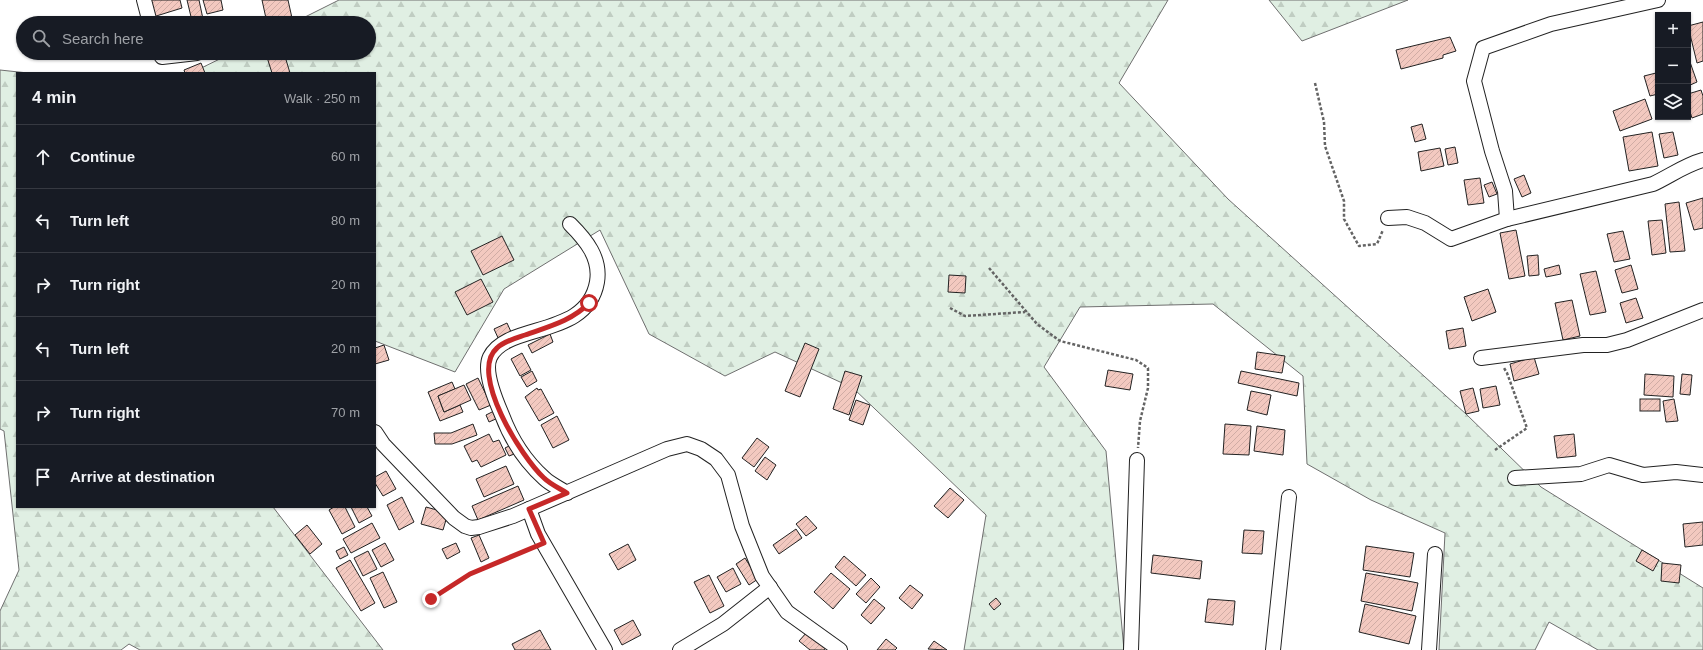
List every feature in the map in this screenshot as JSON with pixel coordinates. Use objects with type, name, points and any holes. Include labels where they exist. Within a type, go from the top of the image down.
[{"type":"street","points":[[144,0],[148,16]]},
{"type":"street","points":[[1507,219],[1506,191],[1492,151],[1474,82],[1483,48],[1550,24],[1658,0]]},
{"type":"street","points":[[1388,218],[1407,217],[1425,223],[1451,238],[1507,219],[1654,184],[1671,176],[1688,164],[1703,160]]},
{"type":"street","points":[[567,493],[544,479],[523,455],[508,430],[491,388],[488,361],[491,355],[501,344],[570,318],[582,311],[589,303],[596,284],[597,264],[589,246],[570,224]]},
{"type":"street","points":[[1488,357],[1583,345],[1607,344],[1627,340],[1703,310]]},
{"type":"street","points":[[376,434],[383,444],[454,518],[464,526],[479,527],[529,509],[667,449],[687,444],[701,449],[716,459],[728,475],[742,526],[762,576],[787,612],[840,650]]},
{"type":"street","points":[[1131,650],[1137,460]]},
{"type":"street","points":[[1516,478],[1581,474],[1609,465],[1643,475],[1676,472],[1703,475]]},
{"type":"street","points":[[1273,650],[1289,497]]},
{"type":"street","points":[[529,509],[544,543],[605,650]]},
{"type":"street","points":[[1429,650],[1435,554]]},
{"type":"street","points":[[680,650],[724,624],[770,587]]},
{"type":"path","points":[[1315,83],[1324,122],[1325,146],[1344,201],[1344,219],[1359,246],[1376,244],[1388,218]]},
{"type":"path","points":[[989,268],[1037,324],[1060,341],[1136,360],[1148,368],[1148,388],[1140,421],[1137,460]]},
{"type":"path","points":[[950,308],[965,316],[1026,312]]},
{"type":"path","points":[[1488,357],[1507,373],[1527,428],[1495,450]]},
{"type":"path","points":[[431,599],[470,574],[544,543]]},
{"type":"green space","points":[[339,0],[1168,0],[1119,83],[1228,199],[1466,414],[1541,487],[1703,588],[1703,650],[1598,650],[1549,622],[1535,650],[1439,650],[1445,533],[1371,500],[1307,464],[1303,376],[1213,304],[1080,307],[1044,367],[1106,451],[1124,650],[964,650],[986,515],[853,388],[775,352],[725,376],[649,334],[600,230],[504,289],[455,372],[376,341],[376,72],[193,72],[218,60],[376,60],[376,16],[307,16]]},
{"type":"green space","points":[[1269,0],[1408,0],[1302,41]]},
{"type":"green space","points":[[0,70],[19,72],[16,72],[16,508],[274,508],[383,650],[140,650],[129,644],[121,650],[0,650],[0,611],[19,570],[4,431],[0,429]]},
{"type":"building","points":[[149,0],[180,0],[182,8],[153,16]]},
{"type":"building","points":[[187,0],[199,0],[202,16],[191,16]]},
{"type":"building","points":[[203,0],[221,0],[223,10],[207,14]]},
{"type":"building","points":[[262,0],[288,0],[292,16],[265,16]]},
{"type":"building","points":[[1703,22],[1703,61],[1697,63],[1691,38],[1691,25]]},
{"type":"building","points":[[1450,37],[1456,51],[1443,55],[1443,58],[1401,69],[1396,50]]},
{"type":"building","points":[[268,60],[286,60],[290,72],[272,72]]},
{"type":"building","points":[[201,63],[205,72],[185,72],[184,70]]},
{"type":"building","points":[[1691,65],[1697,82],[1691,85]]},
{"type":"building","points":[[1655,73],[1655,95],[1650,96],[1644,76]]},
{"type":"building","points":[[1701,90],[1703,96],[1703,114],[1692,118],[1691,115],[1691,93]]},
{"type":"building","points":[[1645,99],[1652,119],[1620,131],[1613,111]]},
{"type":"building","points":[[1422,124],[1426,139],[1415,142],[1411,127]]},
{"type":"building","points":[[1652,132],[1658,166],[1629,171],[1623,137]]},
{"type":"building","points":[[1673,132],[1678,155],[1664,158],[1659,134]]},
{"type":"building","points":[[1455,147],[1458,163],[1448,165],[1445,149]]},
{"type":"building","points":[[1440,148],[1444,166],[1421,171],[1418,152]]},
{"type":"building","points":[[1524,175],[1531,193],[1522,197],[1514,179]]},
{"type":"building","points":[[1480,178],[1484,203],[1468,205],[1464,180]]},
{"type":"building","points":[[1492,182],[1497,194],[1489,197],[1484,185]]},
{"type":"building","points":[[1703,198],[1703,228],[1694,230],[1686,203]]},
{"type":"building","points":[[1679,202],[1685,251],[1670,252],[1665,204]]},
{"type":"building","points":[[1662,220],[1666,253],[1652,255],[1648,221]]},
{"type":"building","points":[[1516,230],[1525,276],[1509,279],[1500,233]]},
{"type":"building","points":[[1623,231],[1630,259],[1614,262],[1607,234]]},
{"type":"building","points":[[502,236],[514,260],[483,275],[471,251]]},
{"type":"building","points":[[1538,255],[1539,275],[1529,276],[1527,256]]},
{"type":"building","points":[[1559,265],[1561,274],[1546,277],[1544,269]]},
{"type":"building","points":[[1631,265],[1638,289],[1622,293],[1615,270]]},
{"type":"building","points":[[1596,271],[1606,312],[1590,315],[1580,274]]},
{"type":"building","points":[[949,275],[966,276],[965,293],[948,292]]},
{"type":"building","points":[[481,279],[493,302],[467,315],[455,292]]},
{"type":"building","points":[[1488,289],[1496,312],[1472,321],[1464,297]]},
{"type":"building","points":[[1636,298],[1643,318],[1626,323],[1620,303]]},
{"type":"building","points":[[1572,300],[1580,336],[1563,340],[1555,303]]},
{"type":"building","points":[[507,323],[512,334],[499,340],[494,329]]},
{"type":"building","points":[[1463,328],[1466,346],[1449,349],[1446,331]]},
{"type":"building","points":[[550,334],[553,342],[532,353],[528,345]]},
{"type":"building","points":[[805,343],[819,349],[800,397],[785,391]]},
{"type":"building","points":[[384,345],[389,360],[376,364],[376,348]]},
{"type":"building","points":[[1257,352],[1285,356],[1282,373],[1255,369]]},
{"type":"building","points":[[522,353],[531,370],[520,376],[511,359]]},
{"type":"building","points":[[1534,357],[1539,374],[1514,381],[1510,364]]},
{"type":"building","points":[[1108,370],[1133,374],[1130,390],[1105,386]]},
{"type":"building","points":[[532,371],[537,381],[527,387],[521,377]]},
{"type":"building","points":[[845,371],[862,376],[849,415],[833,409]]},
{"type":"building","points":[[1241,371],[1299,383],[1297,396],[1238,383]]},
{"type":"building","points":[[1645,374],[1674,376],[1673,397],[1644,395]]},
{"type":"building","points":[[1682,374],[1692,375],[1690,395],[1680,394]]},
{"type":"building","points":[[478,378],[491,405],[479,410],[466,384]]},
{"type":"building","points":[[452,382],[455,389],[438,396],[444,412],[460,405],[463,412],[440,421],[428,392]]},
{"type":"building","points":[[464,385],[471,400],[444,412],[438,396]]},
{"type":"building","points":[[1496,386],[1500,405],[1483,408],[1480,389]]},
{"type":"building","points":[[537,388],[538,390],[541,389],[554,413],[539,421],[525,397]]},
{"type":"building","points":[[1473,388],[1479,411],[1466,414],[1460,391]]},
{"type":"building","points":[[1251,391],[1271,395],[1267,415],[1247,410]]},
{"type":"building","points":[[1640,399],[1660,399],[1660,411],[1640,411]]},
{"type":"building","points":[[1674,399],[1678,421],[1666,422],[1663,401]]},
{"type":"building","points":[[856,400],[870,405],[863,425],[849,420]]},
{"type":"building","points":[[494,411],[498,418],[489,422],[486,415]]},
{"type":"building","points":[[557,416],[569,440],[553,448],[541,425]]},
{"type":"building","points":[[473,424],[477,435],[452,444],[435,444],[434,433],[451,433]]},
{"type":"building","points":[[1225,424],[1251,426],[1249,455],[1223,454]]},
{"type":"building","points":[[1257,426],[1285,430],[1283,455],[1254,451]]},
{"type":"building","points":[[489,434],[493,442],[499,440],[506,455],[481,467],[477,460],[472,462],[464,446]]},
{"type":"building","points":[[1574,434],[1576,456],[1557,458],[1554,436]]},
{"type":"building","points":[[757,438],[769,447],[754,467],[742,458]]},
{"type":"building","points":[[513,444],[517,453],[509,456],[505,448]]},
{"type":"building","points":[[765,457],[776,465],[767,480],[755,471]]},
{"type":"building","points":[[506,466],[514,484],[484,497],[476,479]]},
{"type":"building","points":[[386,471],[396,489],[383,496],[376,485],[376,476]]},
{"type":"building","points":[[518,486],[524,500],[478,520],[472,506]]},
{"type":"building","points":[[950,488],[964,500],[948,518],[934,506]]},
{"type":"building","points":[[402,497],[414,522],[399,530],[387,505]]},
{"type":"building","points":[[426,507],[448,513],[443,530],[421,524]]},
{"type":"building","points":[[332,508],[346,508],[355,527],[342,534],[329,510]]},
{"type":"building","points":[[352,508],[368,508],[372,516],[359,523]]},
{"type":"building","points":[[806,516],[817,528],[806,536],[796,524]]},
{"type":"building","points":[[1703,522],[1703,545],[1685,547],[1683,524]]},
{"type":"building","points":[[372,523],[380,538],[351,553],[343,539]]},
{"type":"building","points":[[307,525],[322,544],[310,554],[295,535]]},
{"type":"building","points":[[796,529],[802,538],[779,554],[773,545]]},
{"type":"building","points":[[1244,530],[1264,531],[1262,554],[1242,553]]},
{"type":"building","points":[[479,535],[489,558],[481,562],[471,538]]},
{"type":"building","points":[[385,543],[394,560],[381,567],[372,550]]},
{"type":"building","points":[[456,543],[460,552],[447,559],[442,549]]},
{"type":"building","points":[[628,544],[636,560],[618,570],[609,554]]},
{"type":"building","points":[[1366,546],[1414,553],[1410,577],[1363,570]]},
{"type":"building","points":[[344,547],[348,555],[340,559],[336,551]]},
{"type":"building","points":[[1642,550],[1659,560],[1653,571],[1636,561]]},
{"type":"building","points":[[368,551],[377,569],[363,576],[354,558]]},
{"type":"building","points":[[1153,555],[1202,561],[1200,579],[1151,573]]},
{"type":"building","points":[[844,556],[866,575],[856,586],[835,567]]},
{"type":"building","points":[[745,558],[758,579],[749,585],[736,564]]},
{"type":"building","points":[[350,560],[375,603],[361,611],[336,568]]},
{"type":"building","points":[[1662,563],[1681,565],[1679,583],[1661,581]]},
{"type":"building","points":[[733,568],[741,584],[726,592],[717,577]]},
{"type":"building","points":[[383,572],[397,602],[384,608],[370,578]]},
{"type":"building","points":[[831,573],[850,589],[833,609],[814,592]]},
{"type":"building","points":[[1366,573],[1418,583],[1412,611],[1361,601]]},
{"type":"building","points":[[709,575],[724,606],[710,613],[694,582]]},
{"type":"building","points":[[871,578],[880,587],[866,603],[856,594]]},
{"type":"building","points":[[910,585],[923,595],[912,609],[899,598]]},
{"type":"building","points":[[996,598],[1001,604],[994,610],[989,604]]},
{"type":"building","points":[[874,599],[885,608],[871,624],[861,615]]},
{"type":"building","points":[[1208,599],[1235,601],[1233,625],[1205,622]]},
{"type":"building","points":[[1365,604],[1416,616],[1409,644],[1359,632]]},
{"type":"building","points":[[633,620],[641,635],[622,645],[614,630]]},
{"type":"building","points":[[540,630],[551,650],[515,650],[512,644]]},
{"type":"building","points":[[807,632],[826,647],[824,650],[810,650],[799,641]]},
{"type":"building","points":[[886,639],[897,648],[895,650],[877,650]]},
{"type":"building","points":[[934,641],[947,650],[928,649]]},
{"type":"route","points":[[431,599],[470,574],[544,543],[538,534],[529,509],[567,493],[544,479],[523,455],[508,430],[491,388],[488,361],[496,348],[501,344],[570,318],[582,311],[589,303]]}]
